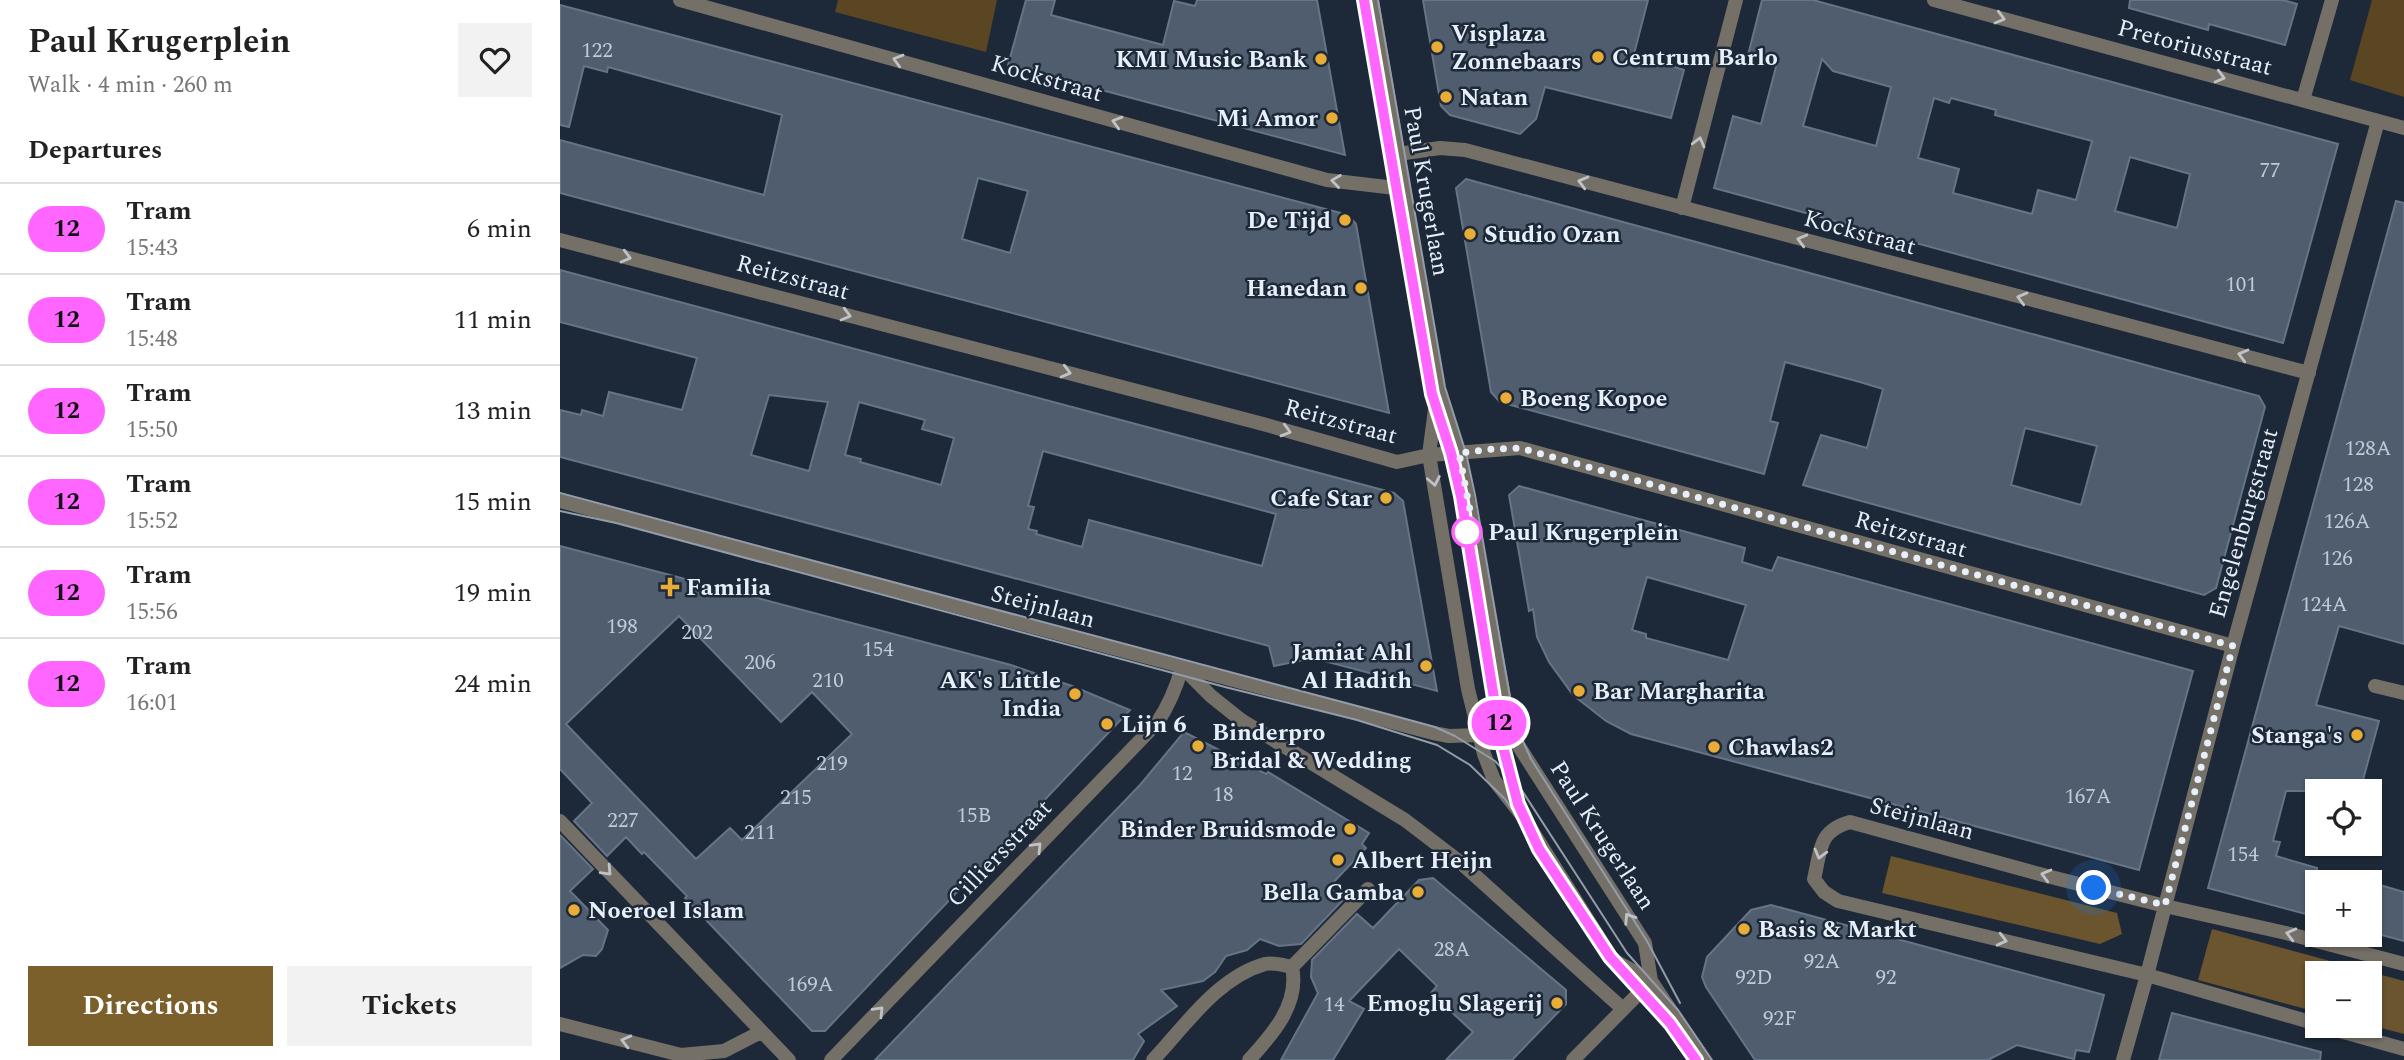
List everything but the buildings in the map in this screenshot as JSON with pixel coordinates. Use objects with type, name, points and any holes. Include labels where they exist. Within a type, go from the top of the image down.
[{"type":"street","name":"Kockstraat","points":[[680,0],[1326,180],[1404,189]]},
{"type":"street","name":"Paul Krugerlaan","points":[[1372,0],[1438,390],[1459,453],[1511,734],[1645,943],[1651,981],[1703,1060]]},
{"type":"street","points":[[1682,208],[1736,0]]},
{"type":"street","name":"Pretoriusstraat","points":[[1934,0],[2404,128]]},
{"type":"street","points":[[2304,100],[2332,0]]},
{"type":"street","name":"Engelenburgstraat","points":[[2123,1060],[2233,646],[2378,121]]},
{"type":"street","name":"Kockstraat","points":[[1398,154],[1440,148],[1465,150],[2309,373]]},
{"type":"street","name":"Reitzstraat","points":[[560,240],[1263,424],[1397,462],[1429,455],[1520,448],[2233,646]]},
{"type":"street","name":"Paul Krugerlaan","points":[[1438,390],[1429,455],[1468,689],[1478,735],[1494,780],[1524,818],[1613,960],[1651,981]]},
{"type":"street","name":"Steijnlaan","points":[[562,503],[1433,733],[1449,736],[1511,734]]},
{"type":"street","points":[[1182,667],[1211,696],[1241,720],[1405,820],[1460,862],[1623,1009]]},
{"type":"street","name":"Cilliersstraat","points":[[831,1060],[1157,723],[1179,683],[1182,667]]},
{"type":"street","points":[[2375,686],[2404,693]]},
{"type":"street","points":[[560,821],[789,1060]]},
{"type":"street","name":"Steijnlaan","points":[[2305,1021],[2147,975],[1838,901],[1824,892],[1814,879],[1825,834],[1835,826],[1850,822],[2165,905],[2404,964]]},
{"type":"street","points":[[1292,967],[1367,889]]},
{"type":"street","points":[[1153,1060],[1230,981],[1266,964],[1279,963],[1292,967]]},
{"type":"street","points":[[1249,1060],[1266,1042],[1286,1010],[1295,981],[1292,967]]},
{"type":"street","points":[[1573,1060],[1651,981]]},
{"type":"street","points":[[560,1024],[681,1055],[724,1051],[761,1032]]},
{"type":"street","points":[[2365,1038],[2404,1049]]},
{"type":"shaded area","points":[[838,0],[997,0],[986,52],[835,12]]},
{"type":"shaded area","points":[[2372,0],[2404,0],[2404,97],[2350,80]]},
{"type":"shaded area","points":[[1891,856],[2117,913],[2122,934],[2100,944],[1882,893]]},
{"type":"shaded area","points":[[2212,929],[2330,961],[2305,961],[2305,1009],[2198,980]]},
{"type":"shaded area","points":[[2382,975],[2404,981],[2404,1034],[2382,1028]]},
{"type":"tram line","points":[[1364,0],[1432,394],[1447,440],[1468,535],[1509,775]]},
{"type":"tram line","name":"12","points":[[1364,0],[1432,394],[1451,453],[1461,496],[1500,735],[1518,804],[1539,849],[1610,957],[1670,1023],[1696,1060]]},
{"type":"tram line","points":[[1378,0],[1445,387],[1466,453],[1511,703],[1521,737],[1531,759],[1647,941],[1680,1003]]},
{"type":"tram line","points":[[560,493],[1391,715],[1435,727],[1455,736],[1495,761],[1523,792],[1627,953],[1678,1010],[1712,1060]]},
{"type":"tram line","points":[[560,511],[616,523],[1357,720],[1437,745],[1470,765],[1505,799],[1610,957],[1670,1023],[1696,1060]]},
{"type":"place","name":"Visplaza Zonnebaars","points":[[1437,47]]},
{"type":"place","name":"Centrum Barlo","points":[[1598,57]]},
{"type":"place","name":"KMI Music Bank","points":[[1321,59]]},
{"type":"place","name":"Natan","points":[[1446,97]]},
{"type":"place","name":"Mi Amor","points":[[1332,118]]},
{"type":"place","name":"De Tijd","points":[[1345,220]]},
{"type":"place","name":"Studio Ozan","points":[[1470,234]]},
{"type":"place","name":"Hanedan","points":[[1361,288]]},
{"type":"place","name":"Boeng Kopoe","points":[[1506,398]]},
{"type":"place","name":"Cafe Star","points":[[1386,498]]},
{"type":"place","name":"Paul Krugerplein","points":[[1467,532]]},
{"type":"place","name":"Familia","points":[[670,587]]},
{"type":"place","name":"Jamiat Ahl Al Hadith","points":[[1426,666]]},
{"type":"place","name":"Bar Margharita","points":[[1579,691]]},
{"type":"place","name":"AK's Little India","points":[[1075,694]]},
{"type":"place","name":"Lijn 6","points":[[1107,724]]},
{"type":"place","name":"Stanga's","points":[[2357,735]]},
{"type":"place","name":"Binderpro Bridal & Wedding","points":[[1198,746]]},
{"type":"place","name":"Chawlas2","points":[[1714,747]]},
{"type":"place","name":"Binder Bruidsmode","points":[[1350,829]]},
{"type":"place","name":"Albert Heijn","points":[[1338,860]]},
{"type":"place","name":"Bella Gamba","points":[[1418,892]]},
{"type":"place","name":"Noeroel Islam","points":[[574,910]]},
{"type":"place","name":"Basis & Markt","points":[[1744,929]]},
{"type":"place","name":"Emoglu Slagerij","points":[[1557,1003]]},
{"type":"route","points":[[1467,532],[1472,521],[1459,453],[1520,448],[2233,646],[2165,905],[2094,888]]}]
